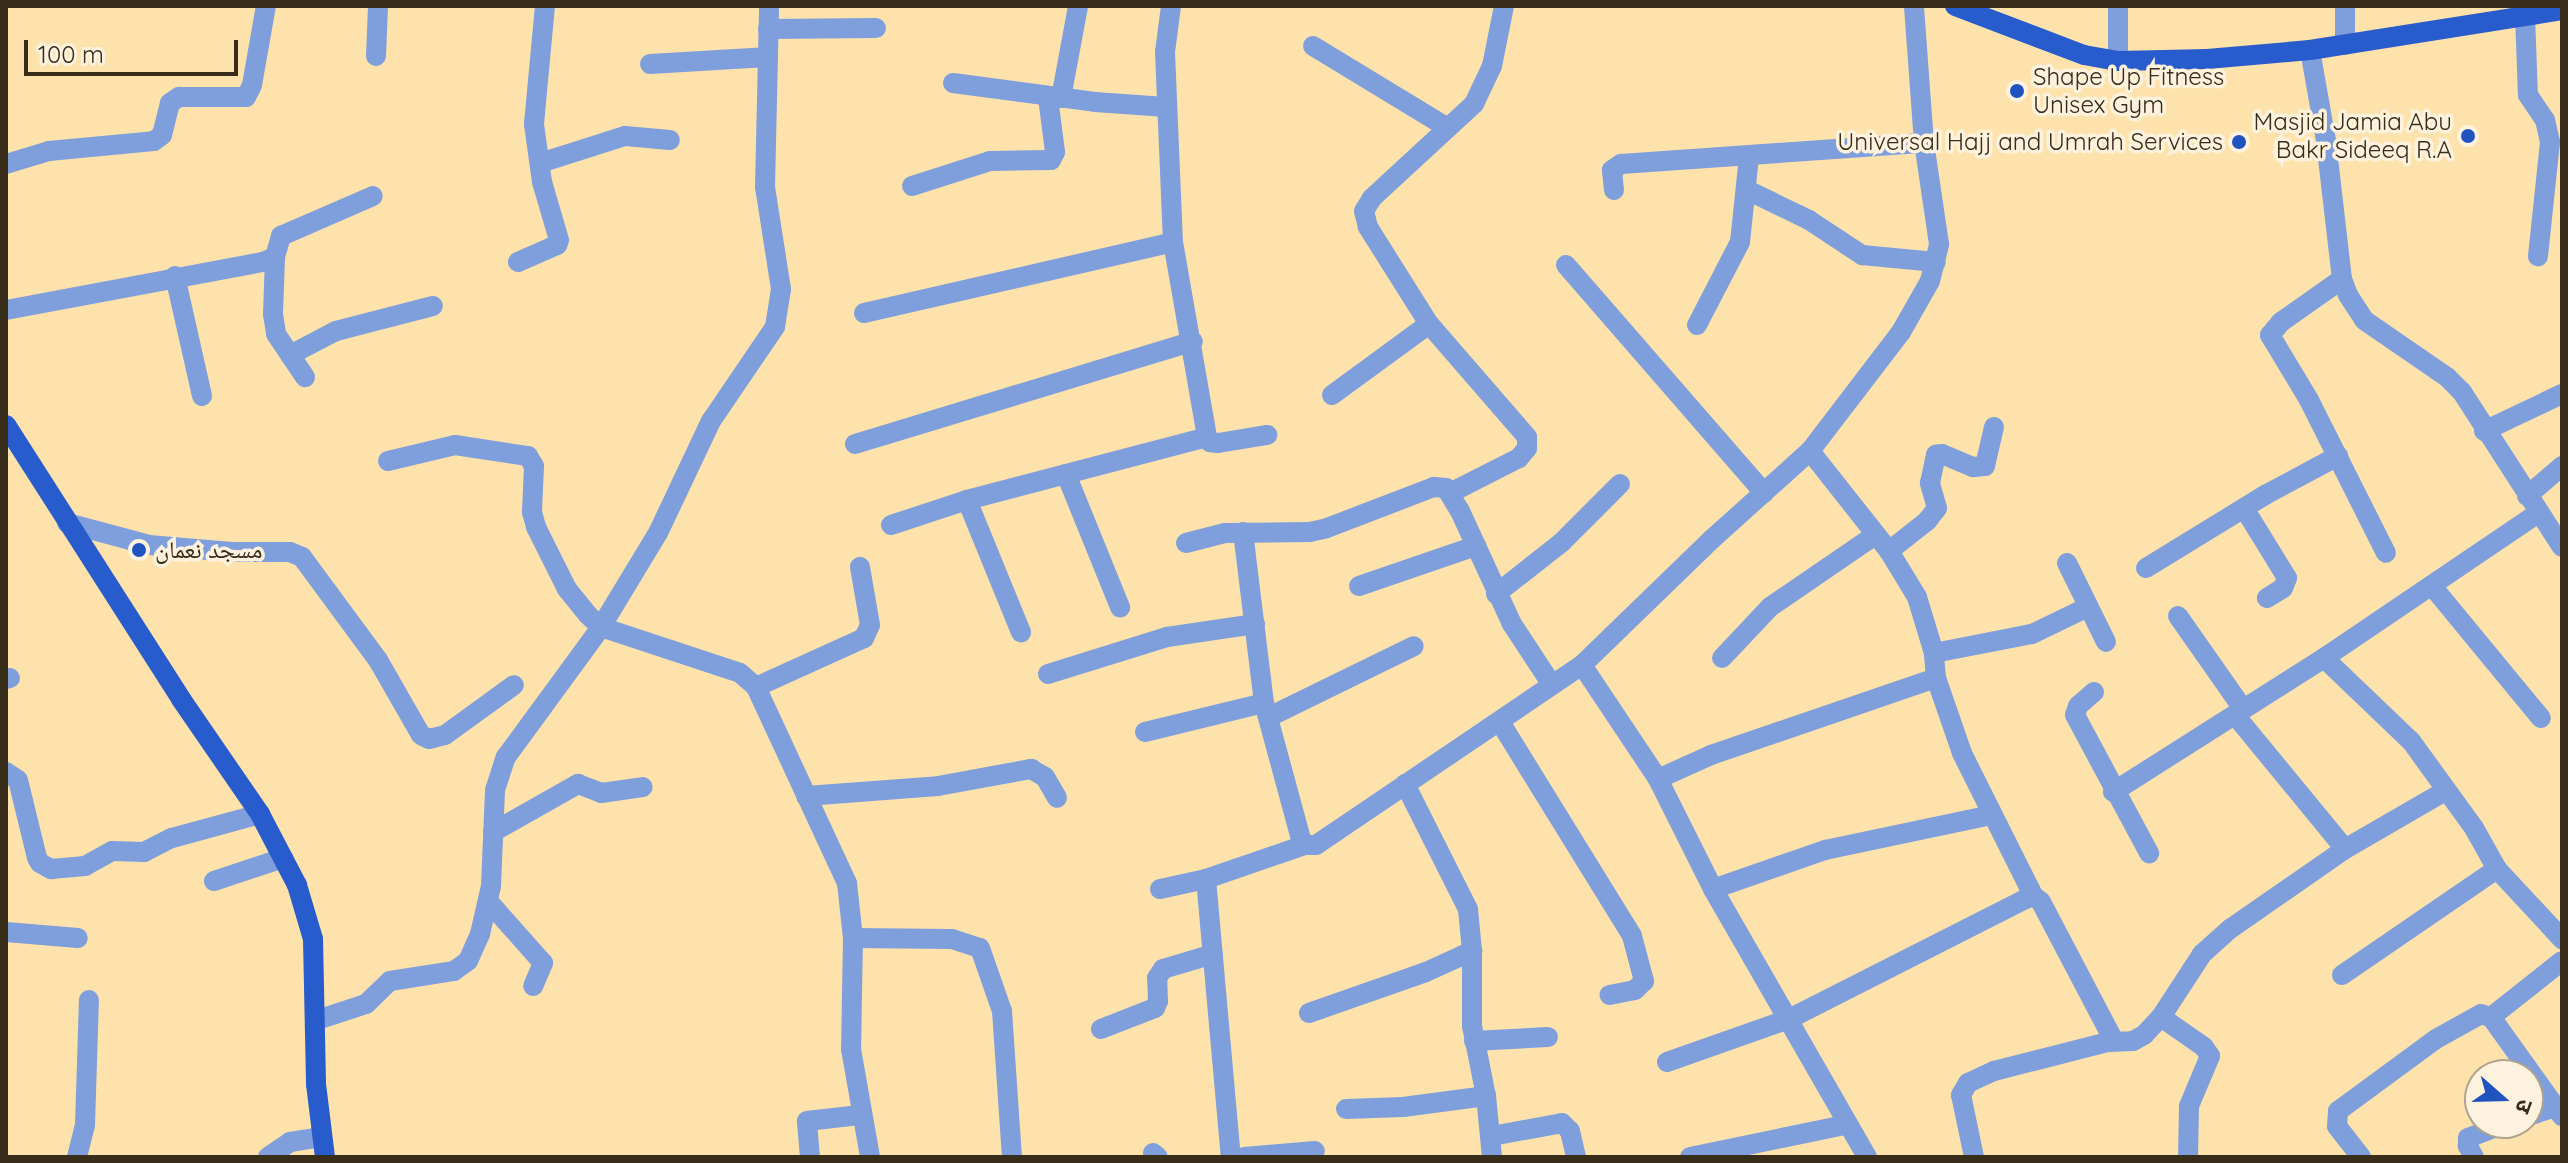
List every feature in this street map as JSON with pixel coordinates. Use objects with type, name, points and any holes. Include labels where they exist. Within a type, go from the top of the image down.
[{"type":"main road","points":[[1955,6],[2084,55],[2118,61],[2207,59],[2310,50],[2484,13],[2525,15],[2562,10]]},
{"type":"main road","points":[[6,425],[67,523],[260,814],[297,885],[313,939],[316,1084],[323,1147]]},
{"type":"street","points":[[6,164],[49,151],[154,141],[162,135],[170,103],[179,97],[246,97],[252,85],[266,6]]},
{"type":"street","points":[[376,56],[378,6]]},
{"type":"street","points":[[518,262],[557,245],[559,240],[540,163],[533,110],[545,6]]},
{"type":"street","points":[[317,1020],[366,1004],[390,981],[454,971],[463,966],[474,949],[488,901],[495,790],[506,757],[601,627],[658,533],[711,421],[768,343],[780,314],[781,289],[765,187],[769,6]]},
{"type":"street","points":[[912,186],[990,161],[1051,160],[1055,152],[1054,98],[1078,6]]},
{"type":"street","points":[[1171,6],[1165,52],[1173,242],[1193,341],[1207,437],[1210,442],[1218,443],[1267,435]]},
{"type":"street","points":[[1450,493],[1519,458],[1528,444],[1527,437],[1429,324],[1368,227],[1364,211],[1372,198],[1446,127],[1466,113],[1481,92],[1492,66],[1504,6]]},
{"type":"street","points":[[1160,889],[1206,879],[1324,840],[1500,722],[1582,665],[1810,451],[1901,332],[1930,281],[1936,262],[1938,227],[1924,143],[1914,6]]},
{"type":"street","points":[[2118,6],[2118,61]]},
{"type":"street","points":[[2345,6],[2345,45]]},
{"type":"street","points":[[2525,15],[2528,95],[2553,120],[2538,256]]},
{"type":"street","points":[[768,29],[876,28]]},
{"type":"street","points":[[1313,46],[1446,127]]},
{"type":"street","points":[[2310,50],[2342,279],[2364,320],[2447,377],[2462,392],[2484,431],[2562,547]]},
{"type":"street","points":[[650,64],[768,57]]},
{"type":"street","points":[[953,83],[1054,98],[1166,107]]},
{"type":"street","points":[[540,163],[625,136],[670,140]]},
{"type":"street","points":[[1614,190],[1612,170],[1616,165],[1924,143]]},
{"type":"street","points":[[1697,325],[1740,242],[1749,156]]},
{"type":"street","points":[[1747,190],[1809,220],[1862,255],[1936,262]]},
{"type":"street","points":[[305,377],[273,322],[275,257],[281,236],[373,196]]},
{"type":"street","points":[[864,313],[1173,242]]},
{"type":"street","points":[[6,310],[263,262],[275,257]]},
{"type":"street","points":[[1566,265],[1764,493]]},
{"type":"street","points":[[175,276],[202,396]]},
{"type":"street","points":[[2342,279],[2281,322],[2270,335],[2338,456],[2386,553]]},
{"type":"street","points":[[290,355],[336,331],[433,306]]},
{"type":"street","points":[[1332,395],[1429,324]]},
{"type":"street","points":[[855,444],[1193,341]]},
{"type":"street","points":[[2484,431],[2562,394]]},
{"type":"street","points":[[1889,551],[1927,521],[1937,508],[1930,483],[1936,455],[1942,454],[1973,467],[1985,466],[1994,427]]},
{"type":"street","points":[[891,525],[967,500],[1207,437]]},
{"type":"street","points":[[388,461],[455,445],[528,456],[534,466],[532,512],[536,527],[567,589],[582,610],[601,627],[733,670],[756,687],[847,883],[853,938],[851,1049],[860,1115],[870,1157]]},
{"type":"street","points":[[1667,1062],[1789,1019],[2026,899],[2030,893],[2030,885],[1991,815],[1962,753],[1936,678],[1934,653],[1917,597],[1889,551],[1810,451]]},
{"type":"street","points":[[2146,568],[2244,508],[2338,456]]},
{"type":"street","points":[[2113,792],[2432,586],[2532,505],[2562,466]]},
{"type":"street","points":[[1066,474],[1120,607]]},
{"type":"street","points":[[1496,594],[1562,542],[1620,484]]},
{"type":"street","points":[[1186,543],[1243,532],[1310,532],[1434,487],[1446,488],[1496,594],[1526,649],[1552,685]]},
{"type":"street","points":[[967,500],[1021,632]]},
{"type":"street","points":[[2244,508],[2287,578],[2283,588],[2267,598]]},
{"type":"street","points":[[67,523],[149,545],[232,552],[290,552],[302,557],[378,660],[421,735],[429,739],[445,735],[514,685]]},
{"type":"street","points":[[1243,532],[1266,710],[1305,845]]},
{"type":"street","points":[[1722,658],[1770,607],[1875,535]]},
{"type":"street","points":[[1359,586],[1476,546]]},
{"type":"street","points":[[2067,563],[2106,642]]},
{"type":"street","points":[[756,687],[864,638],[870,625],[860,567]]},
{"type":"street","points":[[2432,586],[2541,718]]},
{"type":"street","points":[[1934,653],[2032,634],[2088,607]]},
{"type":"street","points":[[2178,616],[2239,712],[2345,849]]},
{"type":"street","points":[[1048,674],[1167,637],[1255,624]]},
{"type":"street","points":[[1145,732],[1266,710],[1414,646]]},
{"type":"street","points":[[2324,658],[2393,720],[2474,828],[2497,869],[2562,939]]},
{"type":"street","points":[[1582,665],[1658,779],[1713,889],[1789,1019],[1845,1125],[1867,1157]]},
{"type":"street","points":[[1658,779],[1711,755],[1936,678]]},
{"type":"street","points":[[2094,692],[2078,706],[2075,715],[2113,792],[2149,853]]},
{"type":"street","points":[[1500,722],[1632,936],[1643,965],[1644,981],[1635,990],[1609,995]]},
{"type":"street","points":[[806,796],[938,786],[1031,769],[1045,777],[1057,798]]},
{"type":"street","points":[[6,772],[18,780],[37,858],[51,869],[85,866],[112,851],[150,851],[172,838],[260,814]]},
{"type":"street","points":[[493,832],[578,784],[601,793],[643,787]]},
{"type":"street","points":[[1405,784],[1468,909],[1472,951],[1470,1003],[1492,1136],[1492,1157]]},
{"type":"street","points":[[1974,1157],[1961,1095],[1968,1083],[1994,1071],[2114,1041],[2133,1041],[2161,1017],[2202,954],[2230,929],[2345,849],[2445,791]]},
{"type":"street","points":[[1713,889],[1825,850],[1991,815]]},
{"type":"street","points":[[214,881],[283,858]]},
{"type":"street","points":[[2342,975],[2497,869]]},
{"type":"street","points":[[1206,879],[1231,1157]]},
{"type":"street","points":[[2030,893],[2041,902],[2049,915],[2114,1041]]},
{"type":"street","points":[[488,901],[543,963],[533,986]]},
{"type":"street","points":[[6,932],[78,938]]},
{"type":"street","points":[[853,938],[952,939],[980,948],[1002,1011],[1012,1157]]},
{"type":"street","points":[[1309,1013],[1426,972],[1472,951]]},
{"type":"street","points":[[1101,1029],[1155,1008],[1160,971],[1213,954]]},
{"type":"street","points":[[2491,1017],[2562,961]]},
{"type":"street","points":[[77,1157],[85,1125],[89,1000]]},
{"type":"street","points":[[2361,1157],[2337,1126],[2338,1111],[2436,1039],[2481,1014],[2491,1017],[2559,1111]]},
{"type":"street","points":[[2161,1017],[2204,1047],[2210,1056],[2189,1106],[2188,1157]]},
{"type":"street","points":[[1474,1041],[1548,1037]]},
{"type":"street","points":[[1346,1109],[1403,1107],[1486,1096]]},
{"type":"street","points":[[810,1157],[807,1121],[860,1115]]},
{"type":"street","points":[[1492,1136],[1562,1123],[1570,1131],[1576,1157]]},
{"type":"street","points":[[1690,1157],[1845,1125]]},
{"type":"street","points":[[268,1157],[290,1142],[323,1147]]},
{"type":"street","points":[[1244,1157],[1315,1151]]},
{"type":"place","name":"Shape Up Fitness Unisex Gym","points":[[2017,91]]},
{"type":"place","name":"Masjid Jamia Abu Bakr Sideeq R.A","points":[[2468,136]]},
{"type":"place","name":"Universal Hajj and Umrah Services","points":[[2239,142]]},
{"type":"place","name":"مسجد نعمان","points":[[139,550]]}]
